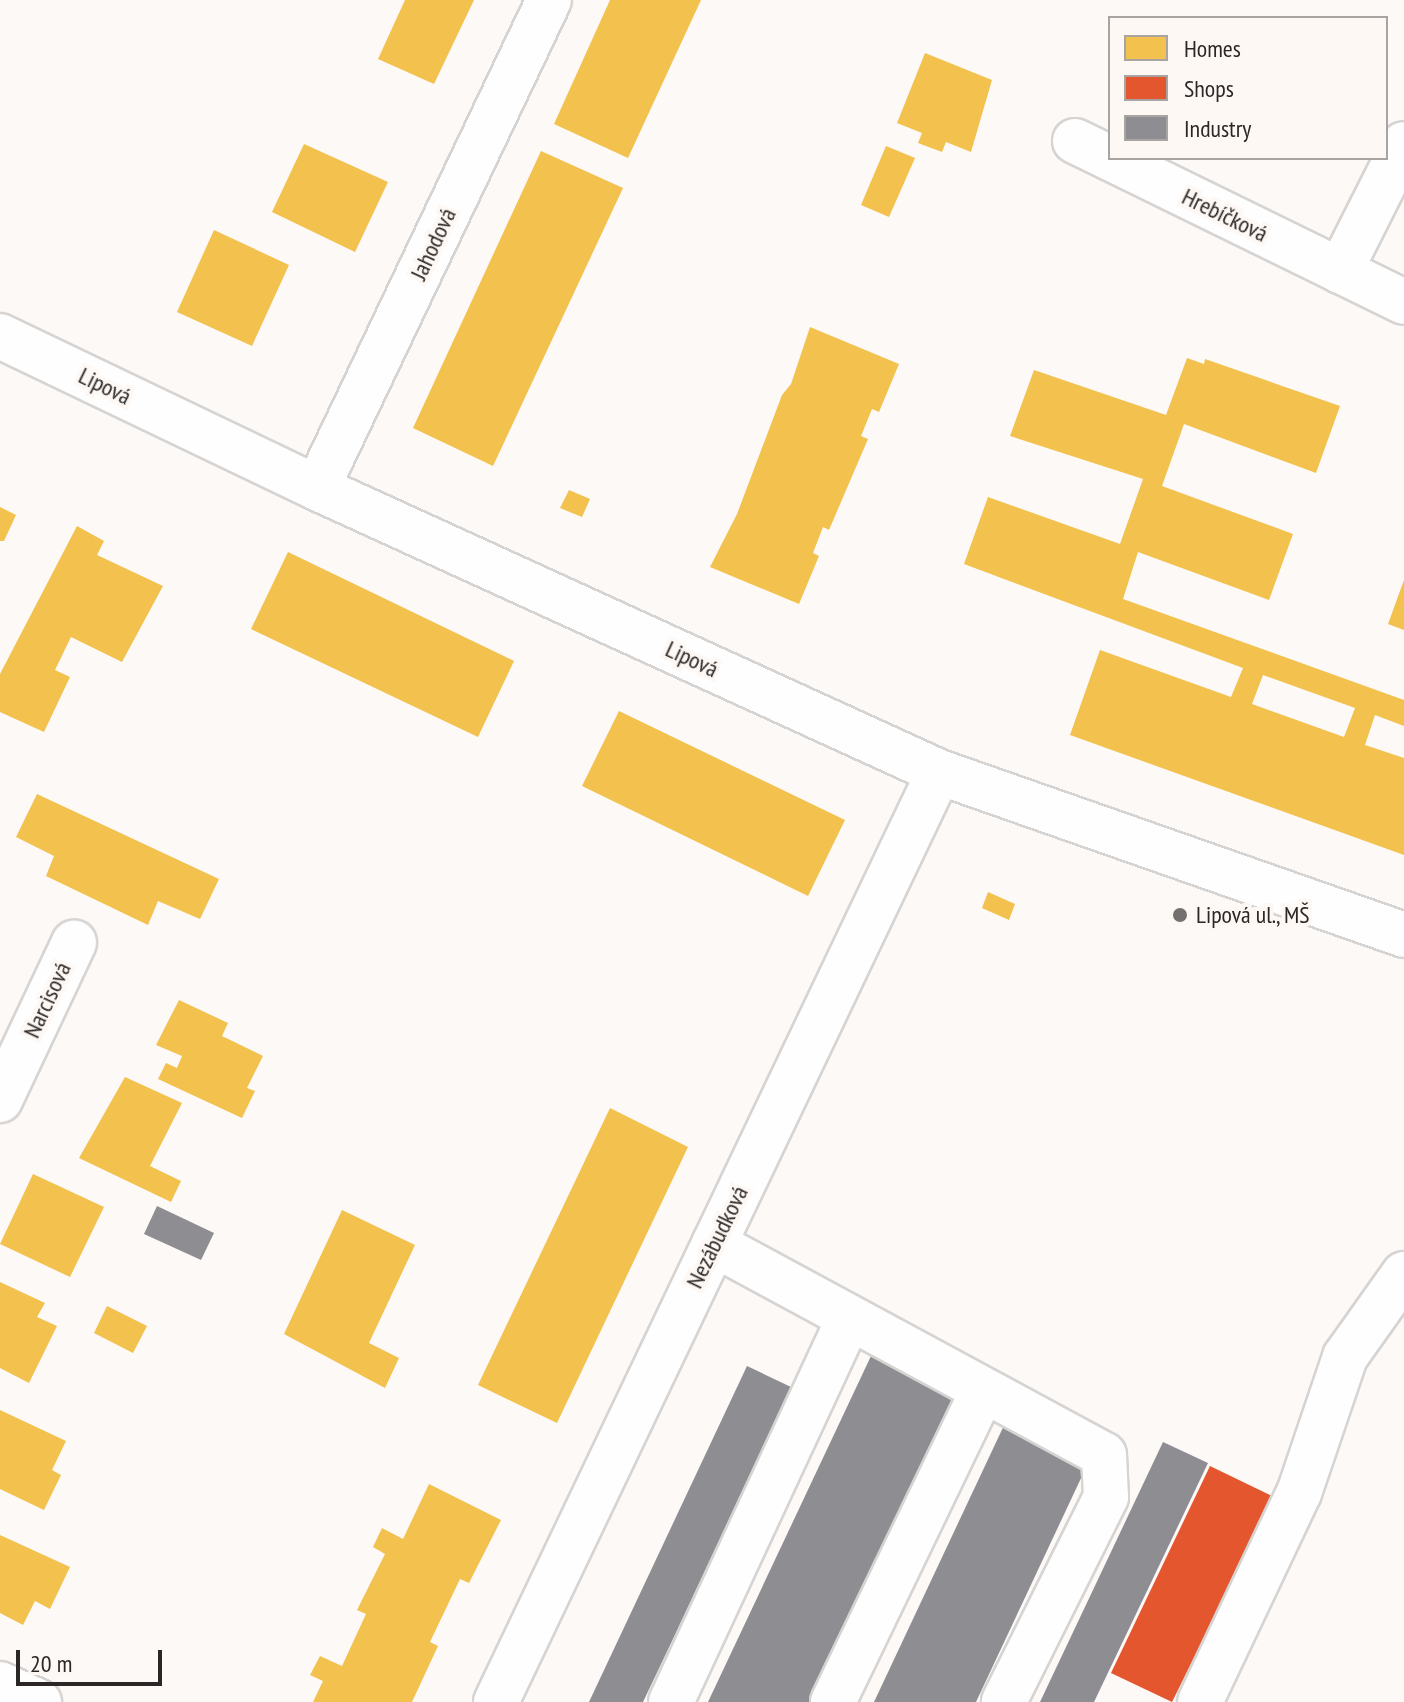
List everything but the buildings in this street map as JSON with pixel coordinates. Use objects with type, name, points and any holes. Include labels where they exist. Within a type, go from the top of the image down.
[{"type":"street","name":"Jahodová","points":[[317,488],[549,0]]},
{"type":"street","points":[[1340,271],[1404,144]]},
{"type":"street","name":"Hrebíčková","points":[[1114,160],[1404,302]]},
{"type":"street","name":"Lipová","points":[[0,336],[317,488],[939,772],[1404,935]]},
{"type":"street","name":"Nezábudková","points":[[496,1702],[939,772]]},
{"type":"street","name":"Narcisová","points":[[0,1100],[74,943]]},
{"type":"street","points":[[714,1244],[1104,1455],[1106,1497],[1004,1702]]},
{"type":"street","points":[[1200,1702],[1299,1493],[1345,1357],[1404,1274]]},
{"type":"street","points":[[671,1702],[849,1318]]},
{"type":"street","points":[[833,1702],[983,1390]]},
{"type":"street","points":[[0,1684],[39,1702]]},
{"type":"place","name":"Lipová ul., MŠ","points":[[1180,915]]}]
